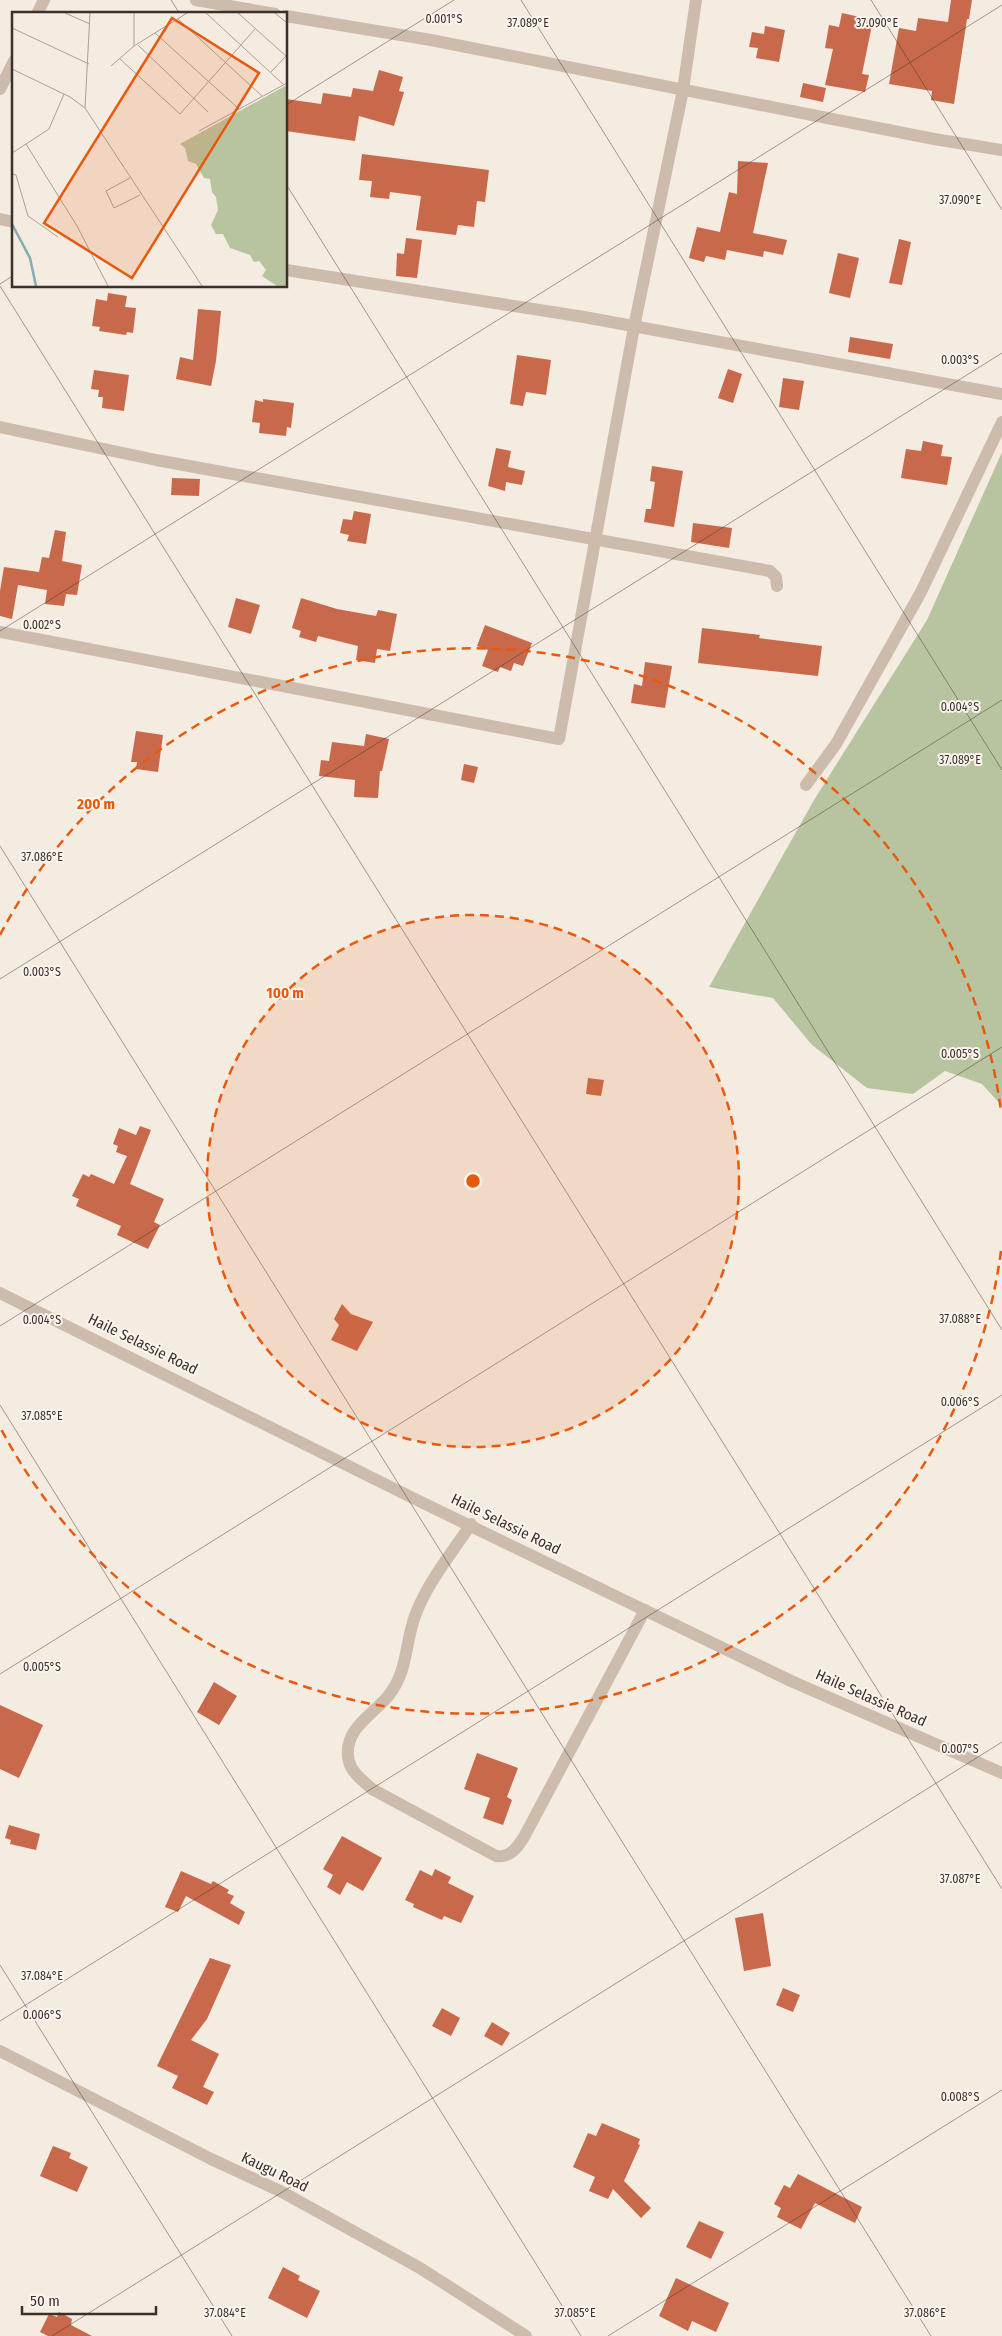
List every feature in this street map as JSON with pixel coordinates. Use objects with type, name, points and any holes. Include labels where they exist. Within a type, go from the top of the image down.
[{"type":"street","points":[[38,12],[44,0]]},
{"type":"street","points":[[196,0],[264,12]]},
{"type":"street","points":[[0,632],[558,739],[634,327],[683,90],[696,0]]},
{"type":"street","points":[[288,16],[431,40],[1002,150]]},
{"type":"street","points":[[0,89],[12,65]]},
{"type":"street","points":[[288,270],[503,304],[1002,394]]},
{"type":"street","points":[[806,785],[836,744],[921,592],[1002,422]]},
{"type":"street","points":[[0,427],[156,460],[770,571],[776,577],[776,586]]},
{"type":"street","name":"Haile Selassie Road","points":[[0,1293],[791,1681],[1002,1773]]},
{"type":"street","points":[[471,1524],[428,1590],[415,1614],[402,1674],[389,1695],[362,1721],[350,1738],[348,1756],[354,1774],[372,1789],[496,1856],[504,1857],[511,1853],[524,1837],[645,1610]]},
{"type":"street","name":"Kaugu Road","points":[[0,2051],[211,2159],[282,2192],[420,2268],[526,2336]]},
{"type":"green space","points":[[1002,452],[1002,1106],[982,1084],[945,1071],[913,1094],[867,1088],[812,1045],[773,998],[709,987],[814,800],[927,620]]},
{"type":"building","points":[[951,0],[972,0],[969,19],[967,19],[954,104],[931,100],[932,91],[889,84],[899,28],[916,31],[918,18],[948,22]]},
{"type":"building","points":[[842,13],[873,20],[862,74],[869,75],[865,92],[825,85],[833,49],[825,48],[829,25],[839,27]]},
{"type":"building","points":[[765,26],[785,30],[779,62],[756,58],[758,48],[749,47],[752,32],[764,34]]},
{"type":"building","points":[[379,70],[403,77],[399,91],[404,92],[394,126],[359,116],[355,141],[288,131],[288,99],[321,104],[323,93],[351,97],[353,88],[373,91]]},
{"type":"building","points":[[803,83],[826,88],[823,102],[800,97]]},
{"type":"building","points":[[362,154],[489,170],[485,202],[477,201],[474,227],[458,225],[456,235],[416,230],[421,196],[390,192],[389,199],[370,197],[372,181],[359,180]]},
{"type":"building","points":[[738,161],[768,163],[753,233],[787,240],[783,255],[764,251],[763,257],[727,250],[725,260],[706,256],[704,262],[689,258],[697,227],[720,232],[729,192],[737,194]]},
{"type":"building","points":[[406,238],[422,240],[417,278],[396,276],[397,253],[404,254]]},
{"type":"building","points":[[899,239],[911,242],[902,285],[889,283]]},
{"type":"building","points":[[838,253],[859,258],[850,298],[829,293]]},
{"type":"building","points":[[108,293],[127,296],[125,307],[136,308],[133,333],[127,332],[126,335],[99,331],[100,327],[92,326],[96,299],[107,301]]},
{"type":"building","points":[[198,309],[221,311],[216,361],[211,386],[176,379],[180,357],[193,360]]},
{"type":"building","points":[[850,337],[893,344],[890,359],[848,352]]},
{"type":"building","points":[[517,355],[551,360],[546,395],[526,392],[523,406],[510,404]]},
{"type":"building","points":[[728,369],[742,374],[733,403],[718,398]]},
{"type":"building","points":[[94,370],[129,375],[124,411],[102,408],[103,397],[98,397],[99,390],[91,389]]},
{"type":"building","points":[[783,378],[804,381],[799,410],[779,407]]},
{"type":"building","points":[[263,399],[294,403],[291,428],[287,427],[286,436],[259,433],[260,423],[252,422],[255,400],[263,402]]},
{"type":"building","points":[[923,441],[943,445],[941,456],[952,457],[947,485],[901,478],[906,449],[921,451]]},
{"type":"building","points":[[496,448],[511,451],[508,467],[525,471],[522,485],[506,482],[505,491],[488,486]]},
{"type":"building","points":[[652,466],[683,471],[674,527],[644,522],[646,509],[651,509],[655,482],[650,481]]},
{"type":"building","points":[[172,478],[200,479],[199,496],[171,495]]},
{"type":"building","points":[[354,511],[371,514],[366,544],[347,541],[349,535],[340,533],[343,519],[352,520]]},
{"type":"building","points":[[693,523],[732,528],[729,548],[691,542]]},
{"type":"building","points":[[55,530],[66,532],[62,561],[82,565],[77,595],[66,594],[64,606],[45,604],[47,590],[18,585],[12,619],[0,616],[0,591],[4,567],[39,572],[42,557],[49,558]]},
{"type":"building","points":[[236,598],[260,605],[251,634],[228,627]]},
{"type":"building","points":[[301,598],[337,609],[376,616],[378,610],[397,614],[390,651],[377,649],[375,663],[356,660],[358,646],[318,636],[316,642],[299,637],[301,631],[292,628]]},
{"type":"building","points":[[485,625],[532,643],[523,666],[514,663],[511,671],[500,667],[498,672],[482,666],[488,650],[477,646]]},
{"type":"building","points":[[702,628],[760,635],[759,638],[822,646],[818,676],[698,663]]},
{"type":"building","points":[[645,662],[672,666],[665,708],[631,703],[634,684],[642,686]]},
{"type":"building","points":[[136,731],[163,735],[158,772],[136,769],[137,762],[131,762]]},
{"type":"building","points":[[366,734],[389,739],[382,771],[380,771],[378,798],[354,797],[355,780],[319,776],[321,760],[329,761],[332,742],[364,746]]},
{"type":"building","points":[[464,764],[478,767],[474,783],[461,780]]},
{"type":"building","points":[[588,1078],[604,1080],[601,1096],[586,1094]]},
{"type":"building","points":[[140,1126],[151,1130],[130,1184],[164,1199],[154,1222],[160,1225],[148,1249],[117,1235],[121,1226],[76,1206],[79,1199],[72,1196],[83,1174],[89,1177],[91,1174],[114,1184],[127,1156],[116,1152],[118,1146],[113,1144],[119,1128],[136,1135]]},
{"type":"building","points":[[342,1304],[351,1314],[373,1322],[357,1351],[331,1340],[339,1325],[334,1319]]},
{"type":"building","points":[[214,1682],[237,1696],[219,1725],[197,1712]]},
{"type":"building","points":[[0,1705],[43,1725],[19,1778],[0,1769]]},
{"type":"building","points":[[477,1753],[518,1768],[507,1797],[512,1800],[503,1825],[483,1818],[490,1798],[464,1789]]},
{"type":"building","points":[[9,1825],[40,1834],[36,1850],[10,1844],[11,1840],[5,1838]]},
{"type":"building","points":[[342,1836],[382,1858],[363,1891],[347,1882],[340,1895],[327,1887],[333,1875],[323,1869]]},
{"type":"building","points":[[435,1869],[451,1877],[448,1883],[474,1896],[461,1923],[444,1916],[442,1920],[413,1907],[414,1904],[405,1900],[420,1870],[432,1876]]},
{"type":"building","points":[[181,1871],[211,1884],[213,1881],[229,1890],[227,1893],[234,1896],[230,1903],[245,1912],[239,1925],[186,1896],[178,1912],[165,1907]]},
{"type":"building","points":[[763,1913],[771,1966],[744,1971],[735,1918]]},
{"type":"building","points":[[210,1958],[231,1965],[207,2019],[191,2040],[219,2054],[203,2087],[214,2092],[207,2105],[172,2088],[178,2076],[157,2066]]},
{"type":"building","points":[[783,1988],[800,1995],[793,2012],[776,2005]]},
{"type":"building","points":[[442,2008],[460,2018],[451,2036],[432,2026]]},
{"type":"building","points":[[492,2022],[510,2033],[502,2046],[484,2036]]},
{"type":"building","points":[[602,2123],[640,2139],[638,2144],[640,2145],[624,2181],[651,2208],[641,2218],[613,2189],[608,2199],[589,2191],[595,2177],[573,2167],[588,2133],[596,2136]]},
{"type":"building","points":[[53,2146],[71,2153],[69,2158],[88,2167],[77,2192],[40,2176]]},
{"type":"building","points":[[798,2174],[862,2207],[855,2223],[815,2203],[801,2229],[777,2217],[781,2208],[774,2204],[784,2185],[790,2188]]},
{"type":"building","points":[[699,2221],[724,2232],[711,2259],[686,2247]]},
{"type":"building","points":[[283,2267],[300,2276],[298,2280],[320,2291],[307,2318],[268,2298]]},
{"type":"building","points":[[676,2278],[729,2303],[716,2332],[692,2321],[688,2331],[659,2316]]},
{"type":"building","points":[[59,2312],[72,2319],[71,2325],[92,2336],[48,2336],[40,2332],[49,2314],[57,2317]]}]
